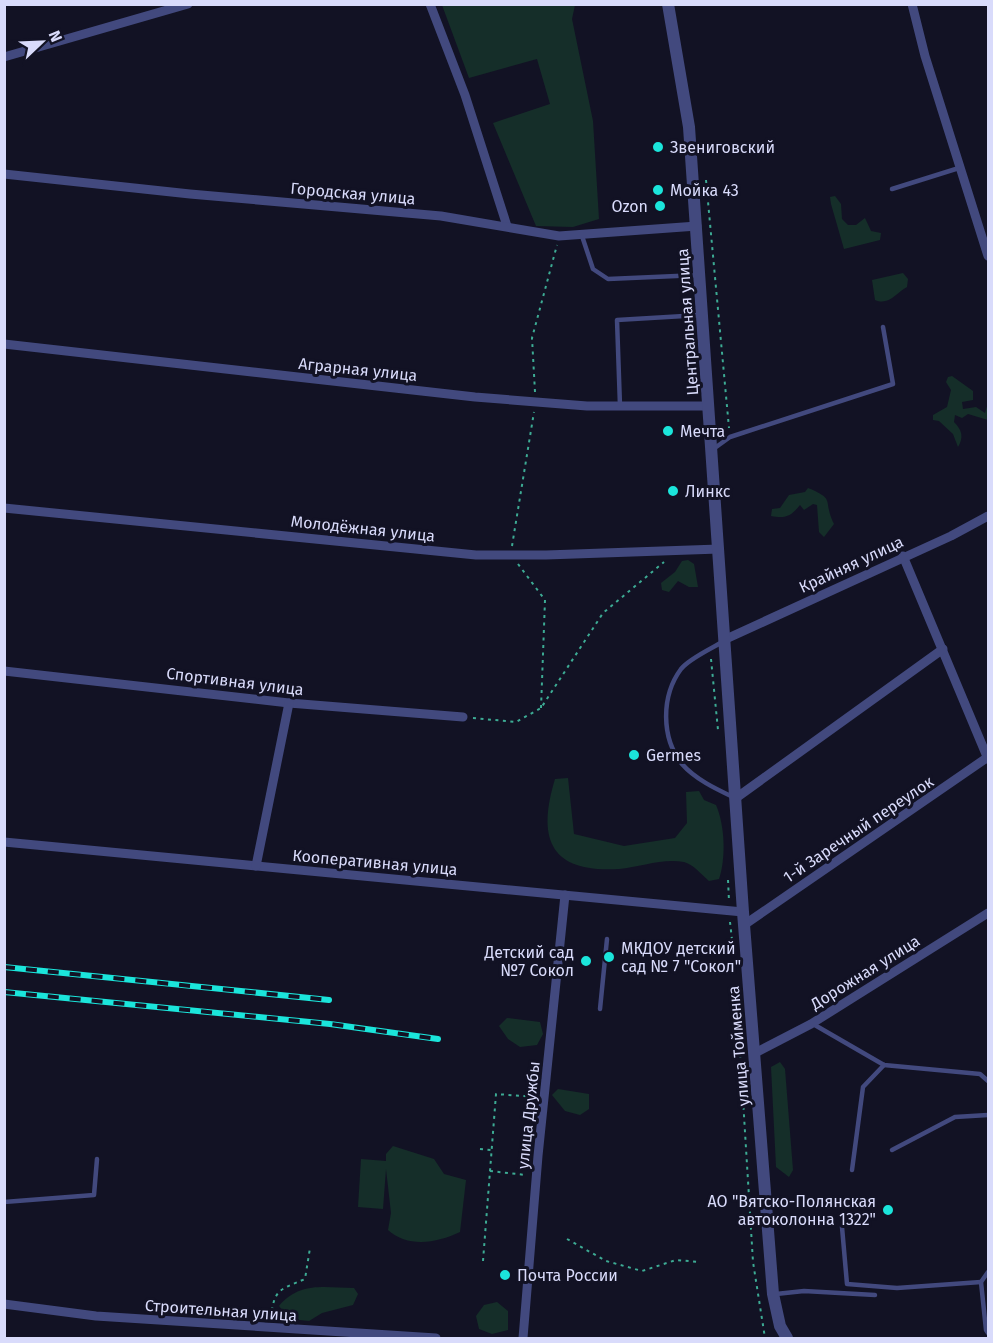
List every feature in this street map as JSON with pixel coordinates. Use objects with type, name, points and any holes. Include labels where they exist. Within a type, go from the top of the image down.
[{"type":"street","points":[[4,57],[188,4]]},
{"type":"street","points":[[430,4],[465,95],[507,226]]},
{"type":"street","name":"Центральная улица","points":[[668,4],[689,127],[726,639]]},
{"type":"street","points":[[912,4],[925,56],[962,167],[988,256]]},
{"type":"street","name":"Городская улица","points":[[4,174],[190,194],[441,216],[559,236],[697,226]]},
{"type":"street","name":"Аграрная улица","points":[[4,344],[536,401],[620,406],[710,406]]},
{"type":"street","name":"Молодёжная улица","points":[[4,508],[476,555],[719,549]]},
{"type":"street","name":"Крайняя улица","points":[[726,639],[988,516]]},
{"type":"street","points":[[903,556],[988,758]]},
{"type":"street","name":"улица Тойменка","points":[[726,639],[744,919],[773,1294],[780,1326],[788,1338]]},
{"type":"street","points":[[736,798],[943,649]]},
{"type":"street","name":"Спортивная улица","points":[[4,671],[289,703],[463,717]]},
{"type":"street","points":[[256,866],[289,703]]},
{"type":"street","name":"1-й Заречный переулок","points":[[744,919],[988,758]]},
{"type":"street","name":"Кооперативная улица","points":[[4,843],[729,911],[744,919]]},
{"type":"street","name":"улица Дружбы","points":[[523,1338],[536,1176],[566,895]]},
{"type":"street","name":"Дорожная улица","points":[[755,1053],[811,1024],[988,913]]},
{"type":"street","name":"Строительная улица","points":[[4,1304],[96,1316],[436,1338]]},
{"type":"lane","points":[[892,189],[962,167]]},
{"type":"lane","points":[[582,236],[593,269],[608,279],[700,275]]},
{"type":"lane","points":[[620,406],[617,320],[703,315]]},
{"type":"lane","points":[[712,450],[730,437],[893,384],[883,327]]},
{"type":"lane","points":[[726,639],[682,668],[668,696],[666,733],[682,764],[704,782],[736,798]]},
{"type":"lane","points":[[600,1009],[607,939]]},
{"type":"lane","points":[[811,1024],[884,1065],[980,1074],[988,1081]]},
{"type":"lane","points":[[852,1170],[863,1087],[884,1065]]},
{"type":"lane","points":[[892,1150],[955,1117],[988,1115]]},
{"type":"lane","points":[[4,1202],[94,1195],[97,1159]]},
{"type":"lane","points":[[842,1227],[847,1284],[897,1288],[981,1282]]},
{"type":"lane","points":[[988,1272],[981,1282],[988,1333]]},
{"type":"lane","points":[[773,1294],[804,1291],[875,1294]]},
{"type":"path","points":[[541,708],[545,600],[511,555],[536,401],[532,338],[559,236]]},
{"type":"path","points":[[463,717],[516,722],[541,708],[603,613],[677,551]]},
{"type":"path","points":[[710,650],[718,733]]},
{"type":"path","points":[[728,875],[733,949]]},
{"type":"path","points":[[737,993],[753,1262],[765,1338]]},
{"type":"path","points":[[483,1261],[496,1094],[544,1098]]},
{"type":"path","points":[[480,1149],[491,1150]]},
{"type":"path","points":[[490,1171],[536,1176]]},
{"type":"path","points":[[567,1239],[606,1261],[642,1270],[676,1260],[700,1262]]},
{"type":"path","points":[[270,1329],[273,1298],[279,1289],[305,1279],[310,1248]]},
{"type":"green space","points":[[442,5],[575,5],[572,19],[593,121],[599,219],[573,227],[536,226],[493,123],[550,104],[537,59],[469,78]]},
{"type":"green space","points":[[835,196],[841,204],[842,219],[848,225],[856,225],[865,218],[871,231],[881,233],[880,240],[844,249],[831,204],[830,197]]},
{"type":"green space","points":[[903,273],[908,279],[907,287],[888,300],[875,300],[872,280]]},
{"type":"green space","points":[[952,376],[973,391],[973,400],[962,402],[963,409],[976,407],[985,413],[988,403],[988,420],[968,414],[962,418],[955,415],[954,422],[961,434],[958,447],[953,434],[939,421],[933,420],[933,415],[947,407],[951,390],[946,382],[948,377]]},
{"type":"green space","points":[[808,488],[826,498],[834,524],[824,537],[819,532],[817,505],[813,504],[804,510],[800,505],[788,516],[771,516],[772,509],[780,508],[789,495],[805,492]]},
{"type":"green space","points":[[688,560],[694,564],[698,587],[689,587],[678,581],[669,592],[662,590],[661,583],[675,572],[682,561]]},
{"type":"green space","points":[[568,778],[574,834],[624,846],[675,838],[687,823],[686,792],[699,791],[704,800],[716,805],[719,813],[724,852],[719,879],[709,881],[694,867],[684,862],[668,861],[619,869],[596,869],[564,859],[555,849],[549,836],[548,820],[555,779]]},
{"type":"green space","points":[[507,1018],[540,1022],[543,1034],[537,1045],[520,1047],[508,1039],[499,1026]]},
{"type":"green space","points":[[780,1062],[785,1069],[793,1170],[789,1177],[776,1167],[771,1067]]},
{"type":"green space","points":[[558,1089],[589,1094],[589,1109],[580,1115],[565,1111],[552,1095]]},
{"type":"green space","points":[[393,1146],[434,1159],[444,1174],[466,1180],[460,1232],[442,1239],[423,1242],[404,1239],[388,1230],[391,1213],[386,1169],[383,1209],[358,1207],[361,1159],[386,1161],[386,1154]]},
{"type":"green space","points":[[354,1288],[358,1294],[353,1305],[322,1313],[309,1321],[290,1319],[279,1306],[287,1298],[304,1289]]},
{"type":"green space","points":[[497,1302],[508,1311],[508,1330],[492,1334],[479,1329],[476,1316],[484,1305]]},
{"type":"railway","points":[[4,967],[329,1000]]},
{"type":"railway","points":[[4,992],[330,1024],[438,1039]]},
{"type":"place","name":"Звениговский","points":[[658,147]]},
{"type":"place","name":"Мойка 43","points":[[658,190]]},
{"type":"place","name":"Ozon","points":[[660,206]]},
{"type":"place","name":"Мечта","points":[[668,431]]},
{"type":"place","name":"Линкс","points":[[673,491]]},
{"type":"place","name":"Germes","points":[[634,755]]},
{"type":"place","name":"МКДОУ детский сад № 7 \"Сокол\"","points":[[609,957]]},
{"type":"place","name":"Детский сад №7 Сокол","points":[[586,961]]},
{"type":"place","name":"АО \"Вятско-Полянская автоколонна 1322\"","points":[[888,1210]]},
{"type":"place","name":"Почта России","points":[[505,1275]]}]
